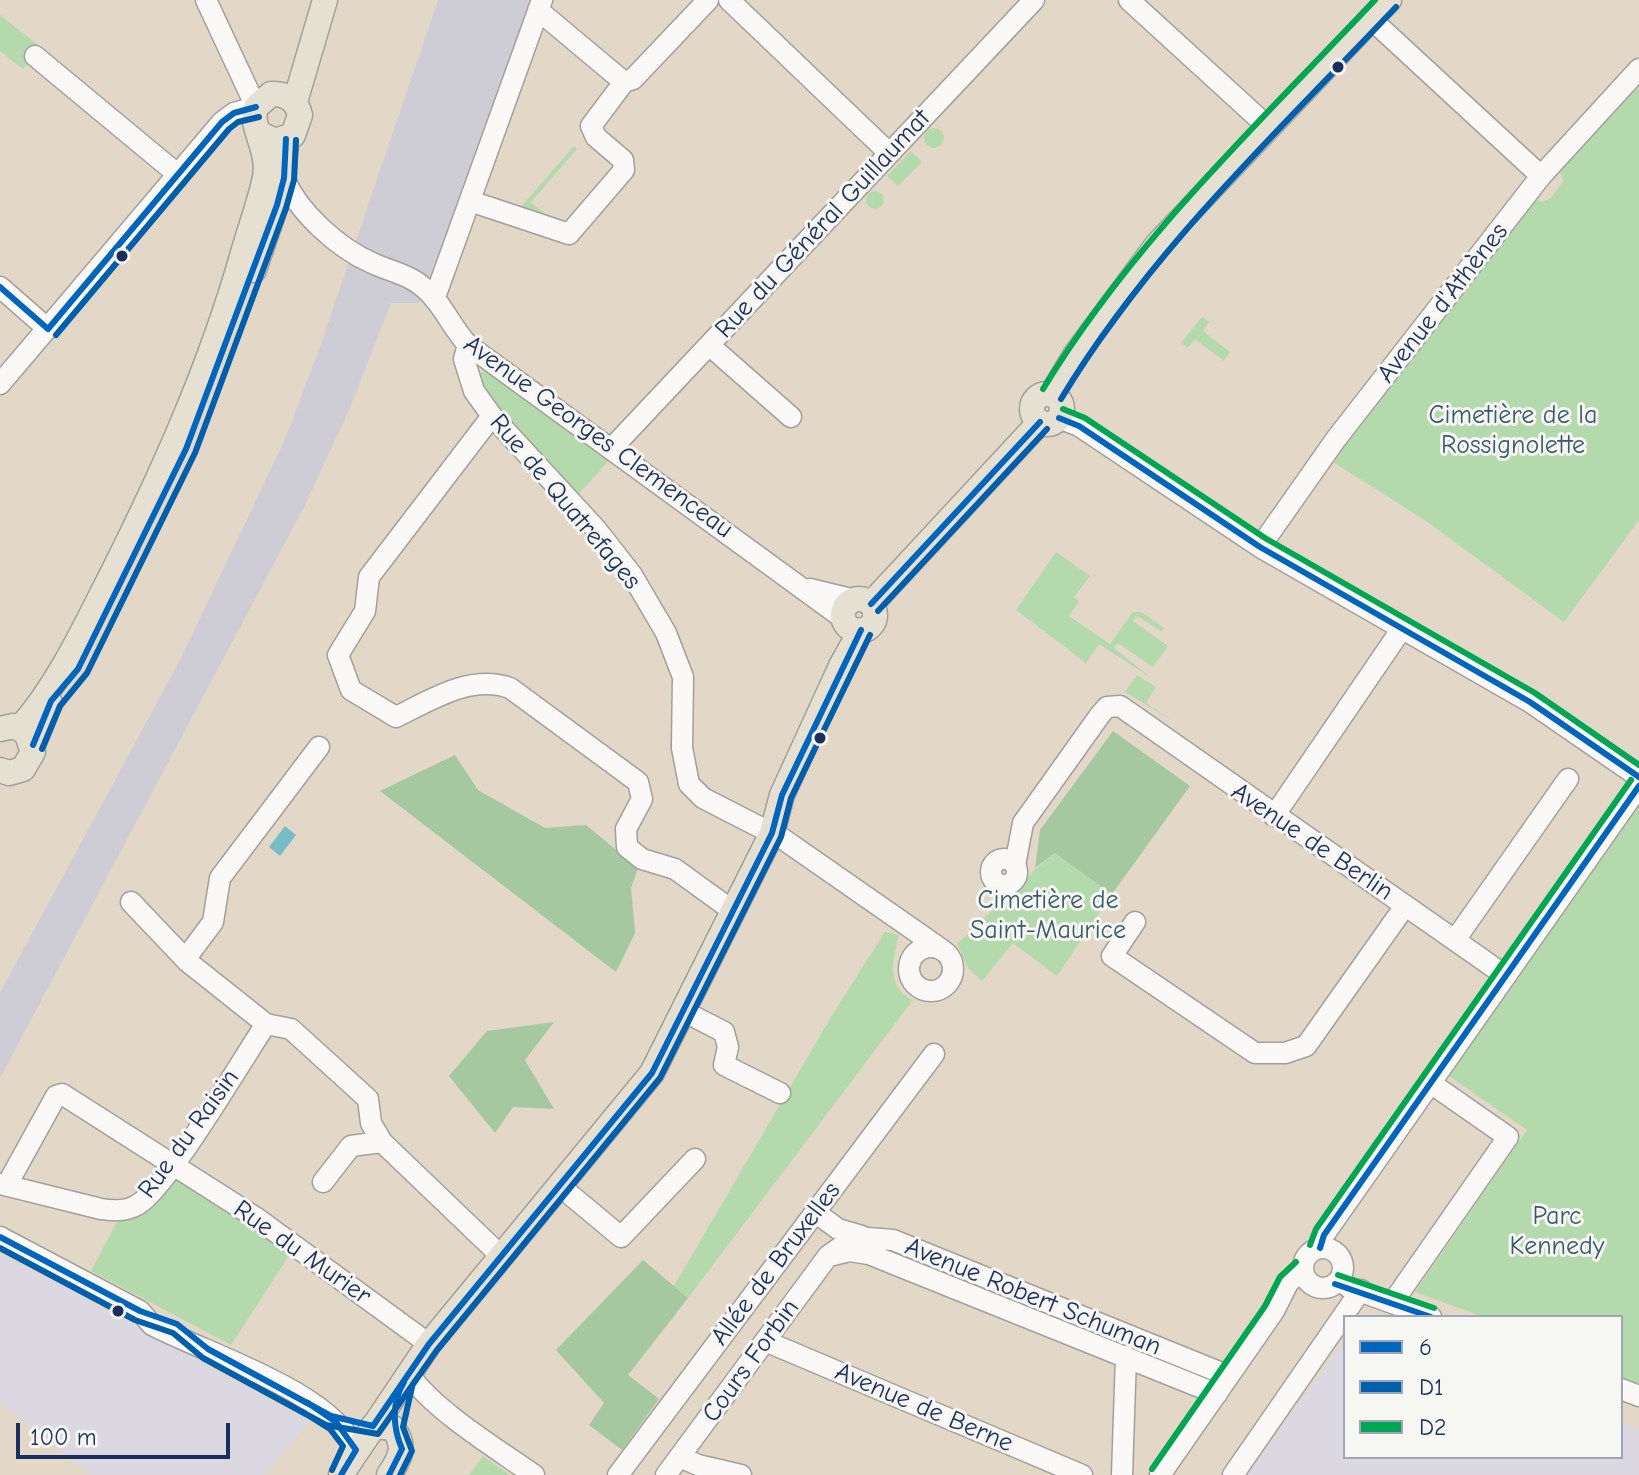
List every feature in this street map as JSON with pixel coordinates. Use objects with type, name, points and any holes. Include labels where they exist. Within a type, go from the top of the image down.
[{"type":"main road","points":[[13,729],[44,697],[80,635],[163,471],[188,413],[232,291],[281,185],[269,110],[305,66],[325,0]]},
{"type":"main road","points":[[341,1475],[356,1450],[383,1427],[404,1382],[429,1344],[652,1073],[772,833],[782,795],[842,664],[855,615],[1050,420],[1062,404],[1052,394],[1076,354],[1157,245],[1389,0]]},
{"type":"main road","points":[[13,729],[51,701],[78,669],[186,449],[281,185],[286,139],[299,123],[269,110]]},
{"type":"main road","points":[[269,110],[275,141],[286,139]]},
{"type":"main road","points":[[6,776],[32,759],[13,729]]},
{"type":"main road","points":[[383,1427],[400,1438],[395,1467]]},
{"type":"street","points":[[206,0],[245,84],[269,110]]},
{"type":"street","points":[[470,201],[562,234],[574,230],[624,170],[623,160],[596,137],[591,126],[624,82],[633,79],[708,0]]},
{"type":"street","points":[[729,0],[889,153]]},
{"type":"street","name":"Rue du Général Guillaumat","points":[[612,448],[1034,0]]},
{"type":"street","points":[[1129,0],[1267,126]]},
{"type":"street","points":[[435,297],[540,5],[624,82]]},
{"type":"street","points":[[1371,19],[1541,176]]},
{"type":"street","points":[[35,56],[176,173]]},
{"type":"street","name":"Avenue d'Athènes","points":[[1260,547],[1336,439],[1541,176],[1639,69]]},
{"type":"street","points":[[0,384],[222,122],[234,113],[269,110]]},
{"type":"street","name":"Avenue Georges Clemenceau","points":[[281,185],[349,250],[415,280],[435,297],[452,328],[468,345],[799,585],[855,615]]},
{"type":"street","points":[[0,287],[48,329]]},
{"type":"street","name":"Rue de Quatrefages","points":[[468,345],[464,359],[468,376],[492,416],[596,529],[632,575],[666,633],[683,677],[682,748],[689,784],[703,798],[772,833],[941,949]]},
{"type":"street","points":[[709,345],[791,417]]},
{"type":"street","points":[[492,416],[369,577],[365,611],[338,655],[347,685],[396,717],[464,685],[499,684],[510,688],[638,782],[642,799],[626,829],[627,847],[642,859],[675,869],[733,911]]},
{"type":"street","points":[[1050,420],[1079,426],[1260,547],[1530,702],[1639,777]]},
{"type":"street","points":[[1274,816],[1403,627]]},
{"type":"street","name":"Avenue de Berlin","points":[[1015,865],[1023,823],[1100,715],[1107,707],[1120,706],[1506,976]]},
{"type":"street","points":[[188,962],[189,954],[213,922],[220,878],[319,747]]},
{"type":"street","points":[[1455,940],[1568,779]]},
{"type":"street","points":[[1327,1250],[1340,1215],[1639,786]]},
{"type":"street","points":[[131,902],[188,962],[266,1024],[291,1029],[368,1099],[371,1123],[382,1142],[501,1256]]},
{"type":"street","points":[[1135,922],[1112,956],[1255,1053],[1285,1053],[1306,1046],[1405,906]]},
{"type":"street","points":[[685,1012],[724,1032],[728,1047],[724,1065],[780,1093]]},
{"type":"street","name":"Rue du Raisin","points":[[4,1184],[117,1211],[142,1202],[173,1165],[266,1024]]},
{"type":"street","name":"Allée de Bruxelles","points":[[618,1475],[934,1054]]},
{"type":"street","points":[[1393,1302],[1508,1137],[1432,1084]]},
{"type":"street","name":"Rue du Murier","points":[[4,1184],[56,1096],[62,1094],[258,1219],[429,1344]]},
{"type":"street","points":[[323,1182],[351,1146],[382,1142]]},
{"type":"street","points":[[561,1187],[621,1237],[695,1159]]},
{"type":"street","points":[[811,1218],[832,1252],[862,1236]]},
{"type":"street","name":"Avenue Robert Schuman","points":[[811,1218],[862,1236],[893,1240],[1229,1376]]},
{"type":"street","points":[[0,1237],[140,1311],[163,1331],[208,1349],[331,1416],[344,1428],[356,1450]]},
{"type":"street","points":[[1307,1277],[1307,1255],[1327,1250]]},
{"type":"street","points":[[1307,1277],[1323,1289],[1339,1278],[1342,1262],[1327,1250]]},
{"type":"street","name":"Avenue Robert Schuman","points":[[832,1252],[869,1254],[1217,1394]]},
{"type":"street","name":"Cours Forbin","points":[[666,1475],[832,1252]]},
{"type":"street","points":[[1160,1475],[1274,1311],[1288,1283],[1307,1277]]},
{"type":"street","points":[[1339,1278],[1361,1290],[1426,1315]]},
{"type":"street","points":[[1344,1315],[1361,1290]]},
{"type":"street","points":[[1233,1475],[1343,1316]]},
{"type":"street","name":"Avenue de Berne","points":[[765,1341],[1082,1475]]},
{"type":"street","points":[[1122,1475],[1126,1356]]},
{"type":"street","points":[[404,1382],[444,1407],[449,1415],[534,1475]]},
{"type":"street","points":[[331,1416],[383,1427]]},
{"type":"street","points":[[680,1457],[698,1465],[741,1475]]},
{"type":"shaded area","points":[[438,0],[531,0],[420,303],[391,303],[349,410],[304,507],[0,1078],[0,993],[180,660],[284,442],[320,347]]},
{"type":"shaded area","points":[[0,1255],[149,1331],[147,1335],[206,1361],[204,1365],[241,1385],[243,1381],[262,1391],[261,1395],[310,1420],[308,1424],[264,1475],[90,1475],[0,1403]]},
{"type":"shaded area","points":[[1343,1343],[1343,1459],[1623,1459],[1623,1424],[1639,1429],[1639,1475],[1247,1475]]},
{"type":"green space","points":[[0,15],[42,48],[23,69],[0,51]]},
{"type":"green space","name":"Cimetière de la Rossignolette","points":[[1639,86],[1639,520],[1564,622],[1426,521],[1330,460],[1470,285],[1534,199],[1542,202],[1551,198],[1563,181],[1560,172]]},
{"type":"green space","points":[[934,128],[941,131],[944,138],[941,145],[934,148],[927,145],[924,138],[927,131]]},
{"type":"green space","points":[[574,146],[577,149],[531,202],[553,221],[520,208]]},
{"type":"green space","points":[[911,151],[922,162],[898,186],[887,176]]},
{"type":"green space","points":[[871,191],[879,191],[884,200],[882,207],[871,209],[866,204],[866,196]]},
{"type":"green space","points":[[1202,317],[1209,322],[1203,331],[1230,352],[1224,361],[1195,339],[1188,348],[1181,343]]},
{"type":"green space","points":[[486,370],[611,458],[576,497],[482,393],[477,375]]},
{"type":"green space","points":[[1056,552],[1090,576],[1074,597],[1079,601],[1069,616],[1110,644],[1133,612],[1141,612],[1164,628],[1161,631],[1137,616],[1133,621],[1168,646],[1153,667],[1118,643],[1114,648],[1150,677],[1099,644],[1086,663],[1016,610]]},
{"type":"green space","points":[[1137,675],[1156,687],[1146,703],[1173,721],[1125,692]]},
{"type":"green space","points":[[1113,731],[1190,786],[1112,894],[1054,853],[1035,868],[1040,830]]},
{"type":"green space","points":[[455,755],[478,790],[545,828],[586,825],[638,868],[631,888],[635,933],[616,972],[380,791]]},
{"type":"green space","name":"Parc Kennedy","points":[[1639,803],[1639,1384],[1623,1378],[1623,1315],[1478,1315],[1415,1292],[1527,1130],[1449,1076]]},
{"type":"green space","name":"Cimetière de Saint-Maurice","points":[[1053,853],[1112,894],[1057,976],[1013,943],[982,981],[968,968],[957,944]]},
{"type":"green space","points":[[885,932],[899,935],[893,971],[898,988],[913,1000],[688,1298],[674,1286],[831,1017]]},
{"type":"green space","points":[[554,1022],[525,1060],[554,1109],[513,1107],[495,1133],[449,1076],[487,1031]]},
{"type":"green space","points":[[172,1180],[181,1180],[292,1251],[231,1345],[91,1271],[117,1222],[127,1219]]},
{"type":"green space","points":[[643,1260],[688,1298],[628,1375],[659,1399],[622,1450],[589,1425],[604,1403],[556,1350]]},
{"type":"green space","points":[[483,1456],[510,1475],[469,1475]]},
{"type":"water","points":[[285,826],[296,835],[280,856],[269,847]]},
{"type":"transit line","name":"D2","points":[[1043,389],[1078,335],[1156,234],[1375,0]]},
{"type":"transit line","name":"D1","points":[[1061,399],[1096,345],[1175,243],[1396,7]]},
{"type":"transit line","name":"6","points":[[48,329],[222,122],[234,113],[256,107]]},
{"type":"transit line","name":"D1","points":[[56,335],[229,129],[238,122],[259,117]]},
{"type":"transit line","name":"6","points":[[33,745],[51,701],[78,669],[186,449],[277,205],[284,178],[286,139]]},
{"type":"transit line","name":"D1","points":[[42,749],[60,706],[87,673],[195,453],[286,208],[294,180],[296,140]]},
{"type":"transit line","name":"6","points":[[0,287],[48,329]]},
{"type":"transit line","name":"D2","points":[[1063,409],[1085,418],[1265,538],[1535,693],[1639,765]]},
{"type":"transit line","name":"6","points":[[1059,418],[1079,426],[1260,547],[1530,702],[1639,777]]},
{"type":"transit line","name":"6","points":[[871,604],[1040,422]]},
{"type":"transit line","name":"D1","points":[[878,611],[1047,429]]},
{"type":"transit line","name":"6","points":[[0,1237],[140,1311],[177,1324],[208,1349],[331,1416],[373,1426],[429,1344],[652,1073],[772,833],[782,795],[861,630]]},
{"type":"transit line","name":"D1","points":[[0,1248],[135,1320],[173,1333],[203,1358],[326,1425],[378,1434],[437,1350],[660,1078],[781,837],[791,798],[870,635]]},
{"type":"transit line","name":"D2","points":[[1310,1245],[1316,1229],[1631,780]]},
{"type":"transit line","name":"6","points":[[1320,1248],[1324,1235],[1639,786]]},
{"type":"transit line","name":"D2","points":[[1152,1469],[1265,1306],[1280,1277],[1296,1262]]},
{"type":"transit line","name":"D2","points":[[1338,1275],[1434,1308]]},
{"type":"transit line","name":"6","points":[[1335,1284],[1425,1315]]},
{"type":"transit line","name":"6","points":[[389,1475],[402,1449],[395,1416],[397,1398],[404,1382]]},
{"type":"transit line","name":"D1","points":[[400,1475],[412,1451],[403,1427],[412,1387]]},
{"type":"transit line","name":"6","points":[[308,1403],[336,1422],[356,1450],[341,1475]]},
{"type":"transit line","name":"D1","points":[[303,1412],[330,1429],[343,1446],[332,1470]]}]
